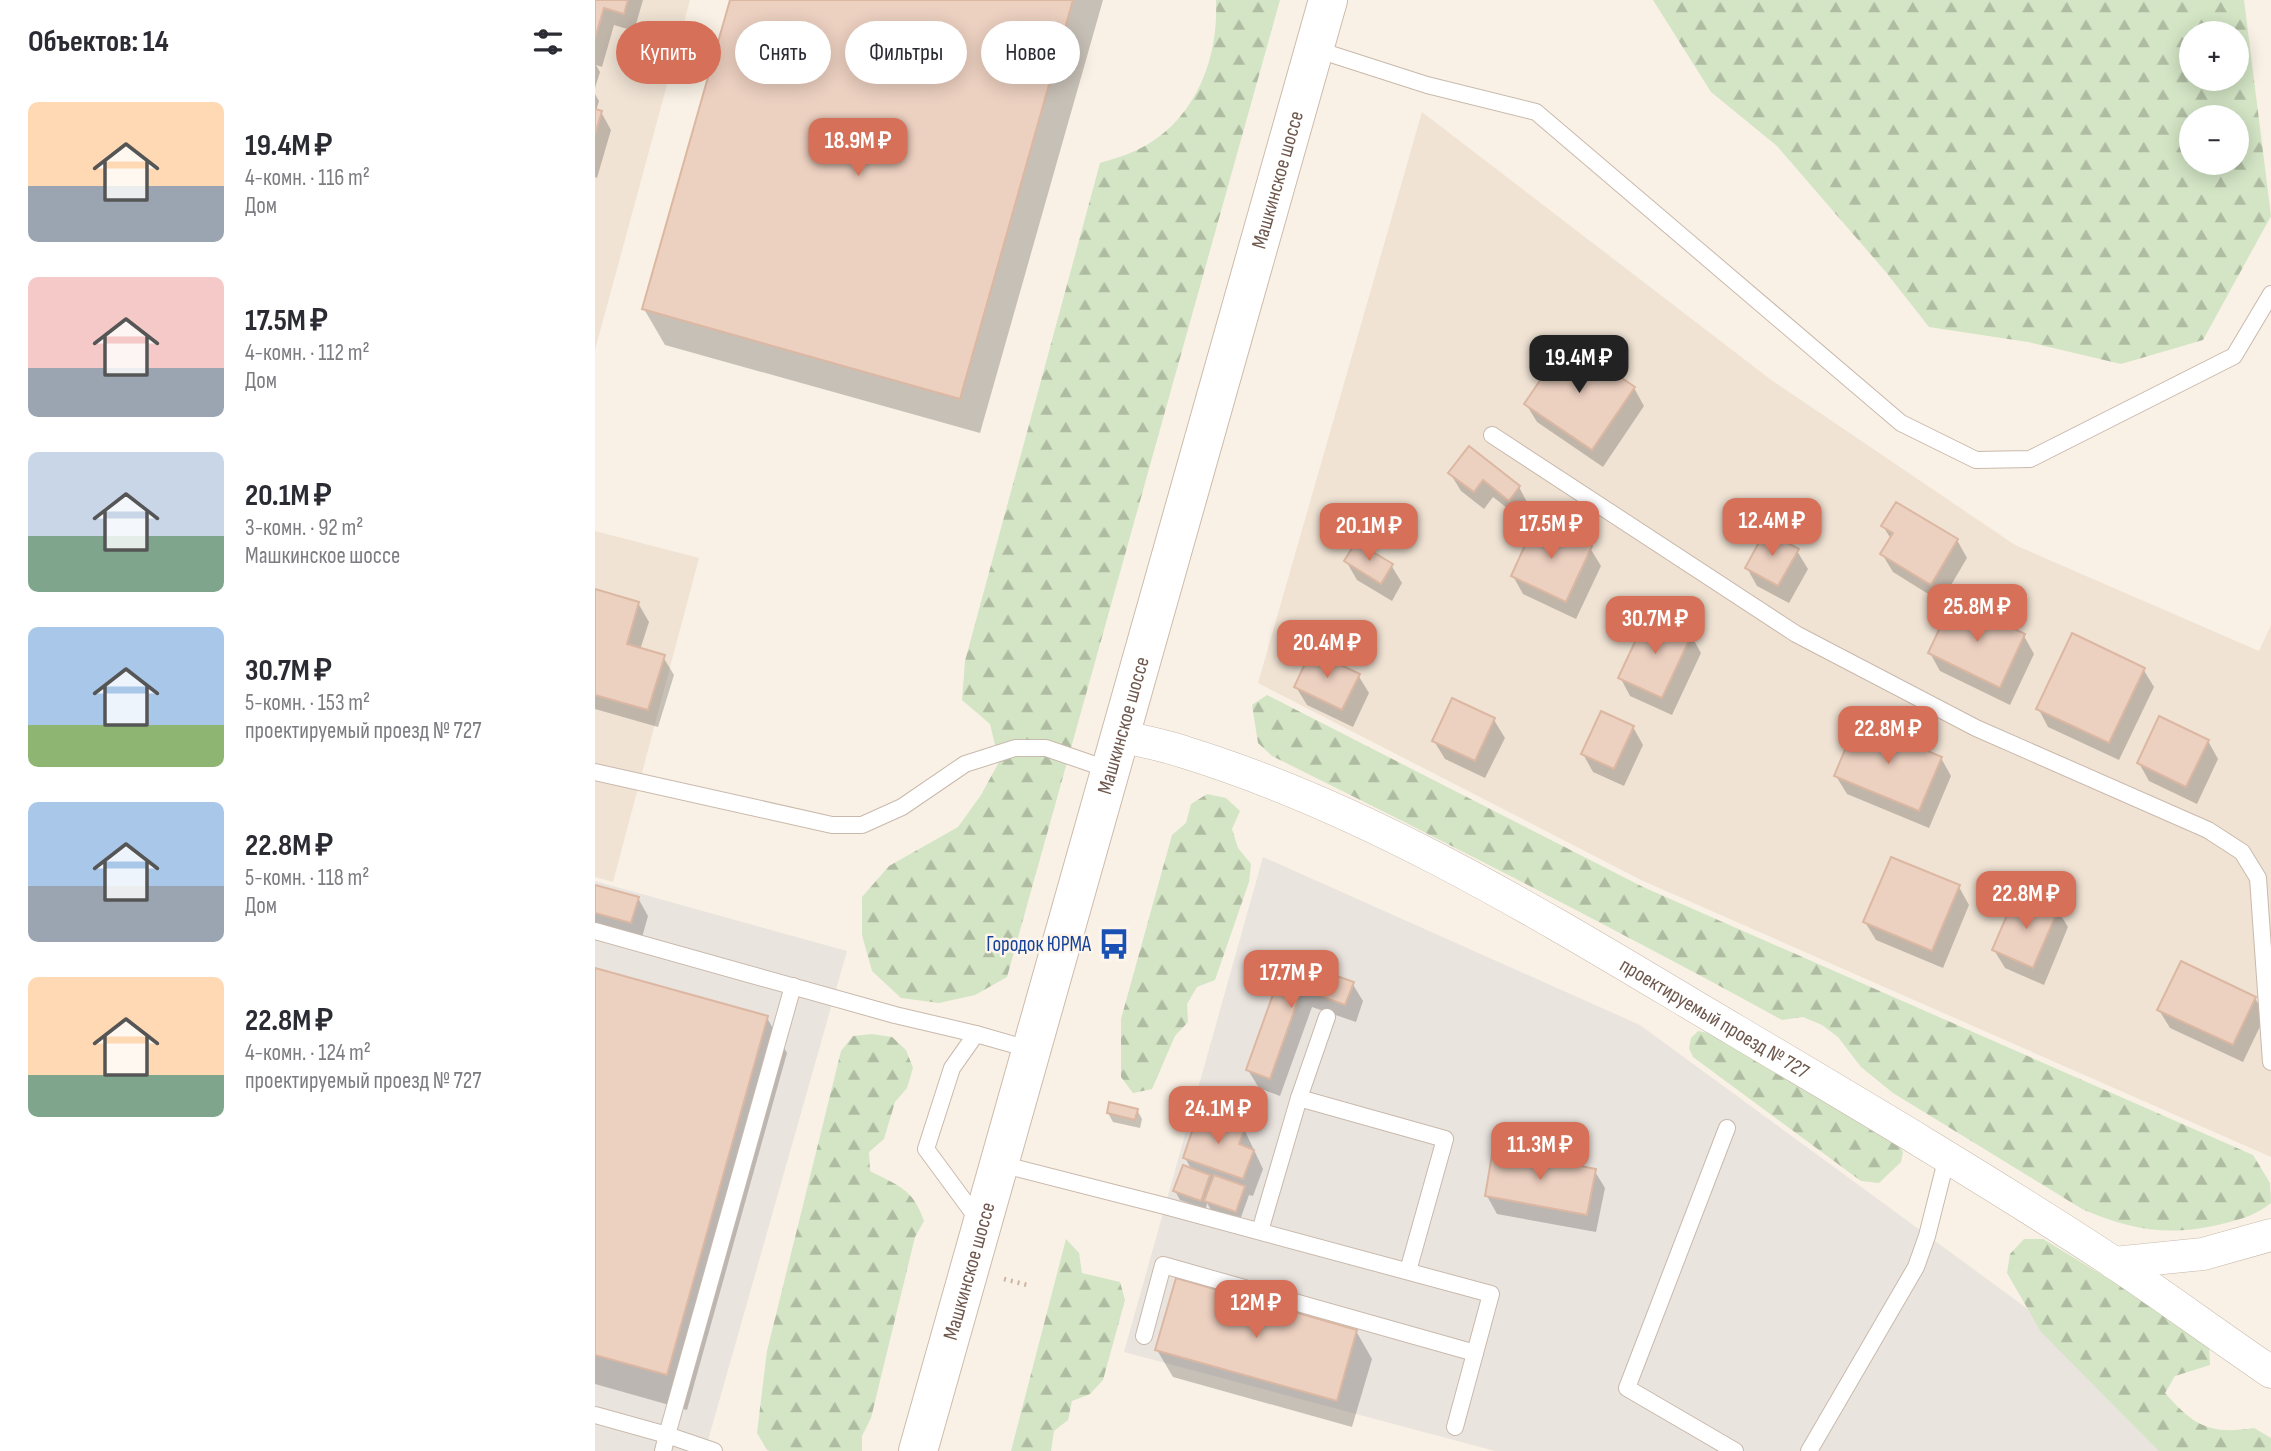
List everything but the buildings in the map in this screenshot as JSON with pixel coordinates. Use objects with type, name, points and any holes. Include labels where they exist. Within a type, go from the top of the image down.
[{"type":"main road","name":"Машкинское шоссе","points":[[918,1451],[1328,0]]},
{"type":"street","name":"проектируемый проезд № 727","points":[[1115,753],[1183,751],[1293,792],[1389,835],[1502,895],[1947,1157],[2114,1263],[2271,1372]]},
{"type":"street","points":[[2114,1263],[2203,1254],[2271,1235]]},
{"type":"lane","points":[[1315,49],[1427,85],[1536,112],[1901,423],[1976,460],[2030,459],[2234,356],[2271,294]]},
{"type":"lane","points":[[1493,435],[1796,634],[1976,728],[2208,830],[2242,852],[2258,877],[2271,1062]]},
{"type":"lane","points":[[595,772],[832,825],[862,825],[902,807],[965,764],[1015,748],[1115,753]]},
{"type":"lane","points":[[595,931],[1032,1050]]},
{"type":"lane","points":[[665,1443],[793,986]]},
{"type":"lane","points":[[1260,1231],[1299,1098],[1328,1017]]},
{"type":"lane","points":[[976,1034],[952,1068],[926,1149],[982,1225]]},
{"type":"lane","points":[[1299,1098],[1445,1139],[1408,1271]]},
{"type":"lane","points":[[1727,1128],[1627,1388],[1735,1451]]},
{"type":"lane","points":[[1809,1451],[1916,1268],[1947,1157]]},
{"type":"lane","points":[[1000,1164],[1491,1294],[1455,1427]]},
{"type":"lane","points":[[1144,1336],[1163,1265],[1475,1353]]},
{"type":"lane","points":[[595,1415],[665,1443],[714,1451]]},
{"type":"path","points":[[1004,1279],[1031,1286]]},
{"type":"shaded area","points":[[595,0],[690,0],[684,21],[616,21],[616,84],[667,84],[595,350]]},
{"type":"shaded area","points":[[1422,112],[1770,379],[2015,545],[2259,651],[2271,625],[2271,1157],[1641,880],[1258,683]]},
{"type":"shaded area","points":[[595,531],[699,558],[613,882],[595,877]]},
{"type":"shaded area","points":[[1263,857],[1640,1025],[2222,1451],[1495,1451],[1124,1352]]},
{"type":"shaded area","points":[[595,881],[847,951],[705,1451],[595,1451]]},
{"type":"green space","points":[[1216,0],[1280,0],[1007,977],[975,995],[939,1003],[901,998],[872,971],[862,935],[862,897],[889,866],[958,827],[981,795],[999,762],[990,724],[962,700],[965,661],[1100,163],[1132,152],[1157,138],[1174,124],[1188,106],[1199,87],[1213,45]]},
{"type":"green space","points":[[1653,0],[2244,0],[2247,21],[2179,21],[2179,91],[2249,91],[2249,40],[2271,216],[2203,340],[2121,364],[2028,342],[1929,327],[1885,271],[1777,146],[1711,92]]},
{"type":"green space","points":[[1267,695],[1643,887],[2253,1155],[2270,1183],[2271,1203],[2244,1218],[2226,1223],[2170,1231],[2136,1227],[2082,1209],[1893,1093],[1861,1067],[1838,1037],[1822,1025],[1803,1017],[1782,1020],[1529,885],[1272,756],[1258,743],[1252,705]]},
{"type":"green space","points":[[1207,794],[1226,798],[1240,811],[1232,829],[1238,848],[1251,864],[1249,882],[1215,980],[1197,987],[1187,1004],[1188,1022],[1175,1036],[1152,1089],[1133,1093],[1121,1077],[1121,1019],[1172,835],[1186,823],[1191,804]]},
{"type":"green space","points":[[1698,1031],[1714,1034],[1898,1144],[1903,1152],[1901,1162],[1879,1183],[1861,1181],[1693,1057],[1689,1048],[1691,1038]]},
{"type":"green space","points":[[872,1034],[892,1037],[906,1050],[913,1068],[907,1088],[895,1102],[884,1139],[869,1152],[870,1171],[903,1189],[915,1201],[924,1221],[915,1237],[871,1418],[862,1436],[862,1451],[770,1451],[757,1433],[767,1351],[841,1051],[853,1036]]},
{"type":"green space","points":[[1066,1239],[1079,1253],[1082,1273],[1120,1282],[1125,1300],[1103,1380],[1090,1394],[1072,1401],[1068,1420],[1054,1431],[1051,1451],[1011,1451]]},
{"type":"green space","points":[[2024,1239],[2043,1239],[2196,1332],[2209,1346],[2210,1365],[2175,1376],[2165,1393],[2185,1413],[2204,1426],[2226,1430],[2254,1428],[2271,1438],[2271,1451],[2159,1451],[2041,1332],[2007,1273],[2010,1254]]},
{"type":"place","name":"Городок ЮРМА","points":[[1114,944]]}]
